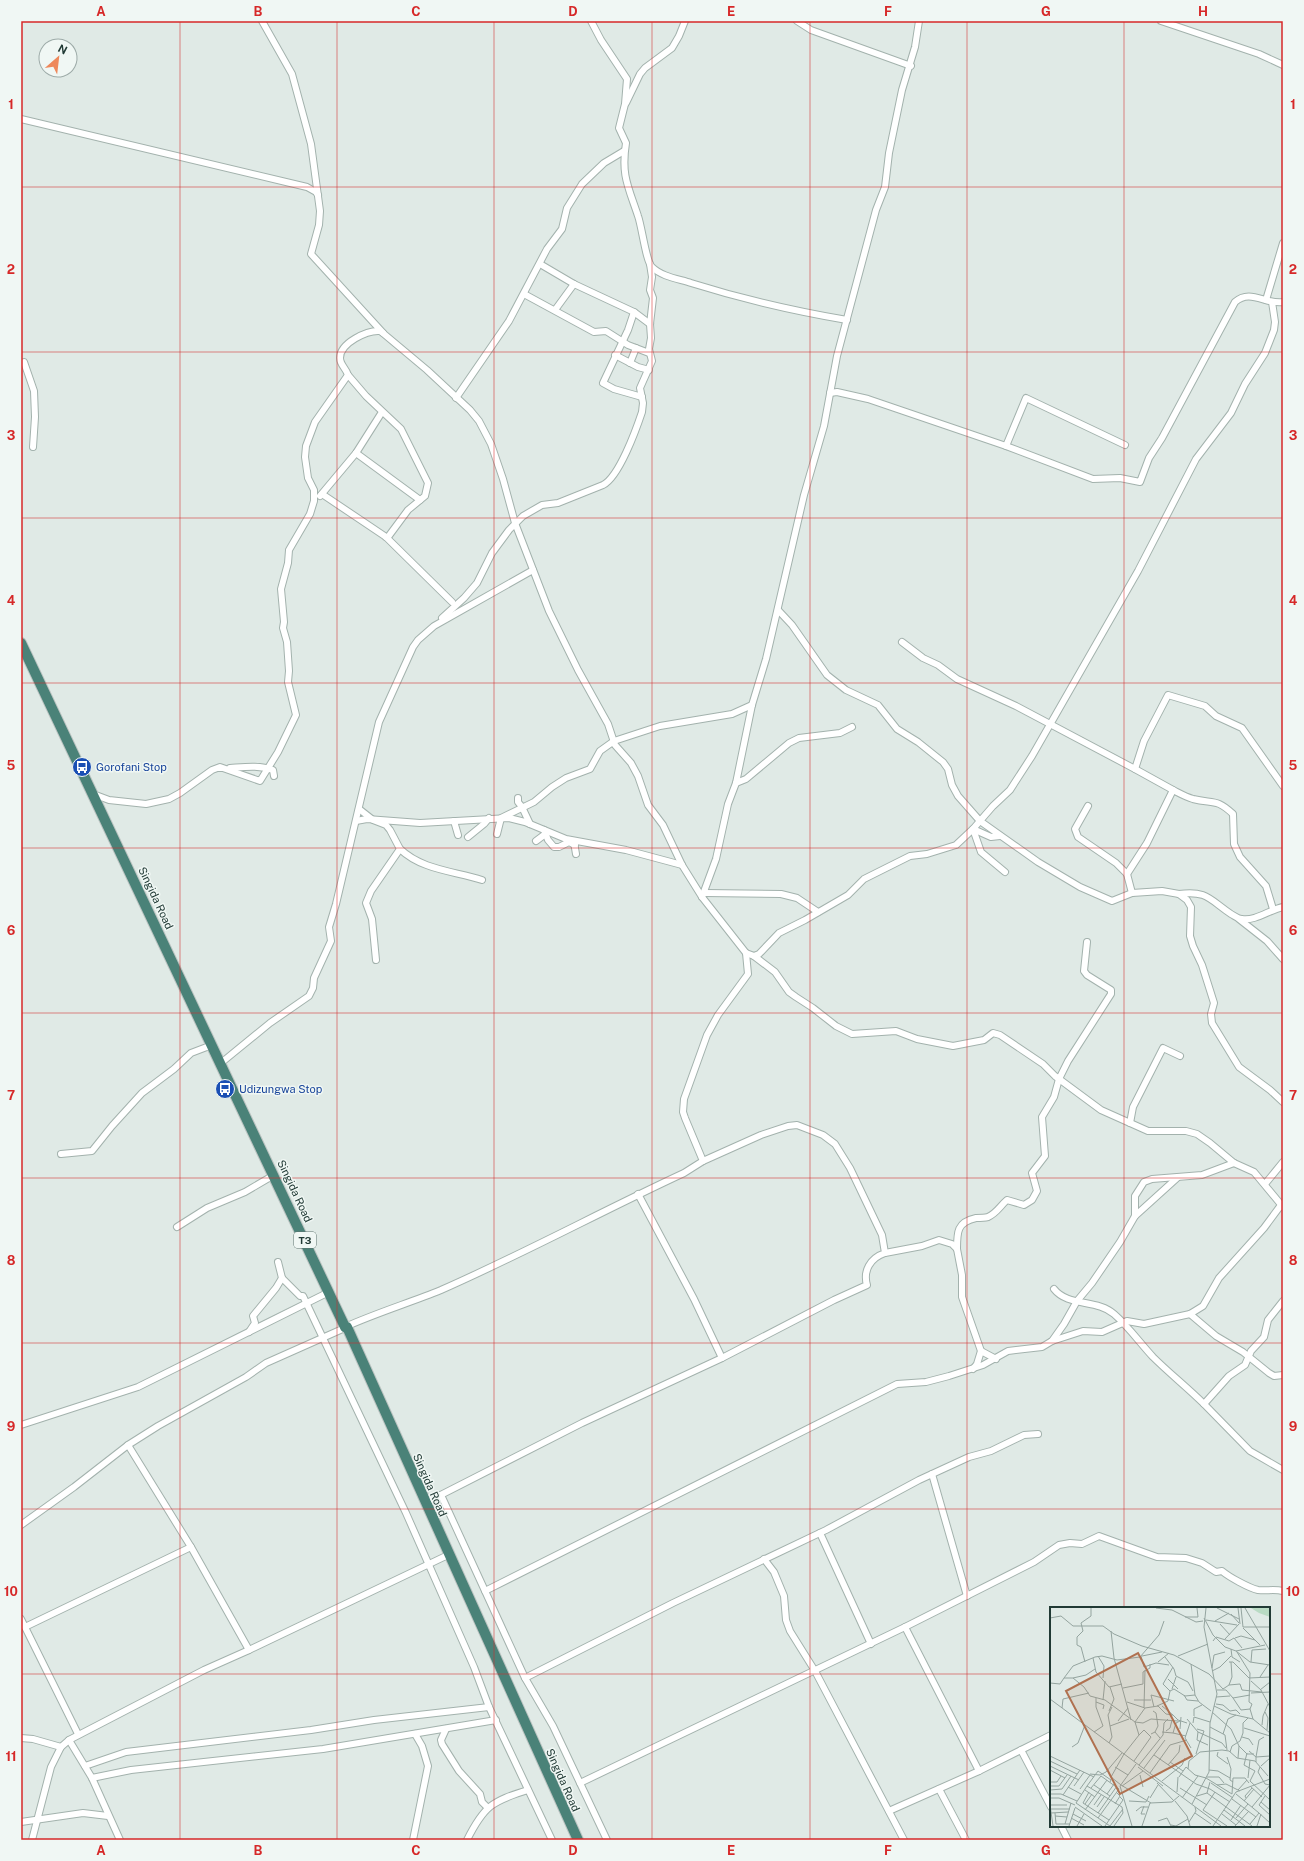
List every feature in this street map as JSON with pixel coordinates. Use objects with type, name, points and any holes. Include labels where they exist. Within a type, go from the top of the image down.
[{"type":"highway","name":"Singida Road","points":[[21,643],[91,793],[330,1292],[578,1840]]},
{"type":"street","points":[[262,21],[292,74],[311,144],[320,211],[319,225],[311,249],[311,254],[384,334],[456,398],[479,421],[491,444],[503,479],[515,523],[556,626],[605,719],[617,748],[631,763],[638,776],[648,805],[663,825],[682,865],[746,953],[748,974],[718,1014],[707,1035],[683,1104],[684,1118],[703,1161]]},
{"type":"street","points":[[221,1063],[270,1023],[308,996],[313,988],[314,978],[331,941],[329,927],[331,917],[336,904],[360,809],[382,714],[413,647],[418,640],[464,598],[477,583],[488,560],[515,523],[523,516],[542,505],[562,501],[608,482],[617,471],[636,430],[643,409],[640,388],[652,361],[649,353],[651,338],[650,324],[654,298],[650,290],[652,277],[643,231],[626,183],[624,151],[626,143],[619,128],[625,104],[627,79],[601,40],[591,21]]},
{"type":"street","points":[[625,104],[631,96],[644,68],[672,48],[685,21]]},
{"type":"street","points":[[797,21],[811,30],[911,66]]},
{"type":"street","points":[[703,895],[716,859],[728,804],[736,784],[752,705],[778,610],[784,579],[824,426],[847,320],[876,210],[885,187],[889,153],[902,90],[911,66],[919,21]]},
{"type":"street","points":[[1161,21],[1259,54],[1283,65]]},
{"type":"street","points":[[21,119],[307,187],[316,192],[318,195]]},
{"type":"street","points":[[456,398],[502,332],[524,294],[547,249],[562,229],[567,208],[582,184],[604,163],[624,151]]},
{"type":"street","points":[[754,956],[759,954],[779,932],[848,895],[864,879],[892,863],[910,856],[927,854],[953,846],[973,830],[1010,790],[1032,756],[1049,723],[1138,571],[1196,458],[1231,413],[1245,384],[1265,352],[1274,330],[1275,322],[1269,301],[1283,243]]},
{"type":"street","points":[[540,264],[574,284],[634,312],[650,324]]},
{"type":"street","points":[[650,264],[661,273],[673,278],[724,294],[792,310],[847,320]]},
{"type":"street","points":[[555,310],[574,284]]},
{"type":"street","points":[[524,294],[594,332],[606,331],[622,342],[649,353]]},
{"type":"street","points":[[830,393],[837,392],[868,399],[1006,446],[1093,479],[1120,478],[1140,482],[1149,458],[1235,302],[1239,298],[1249,296],[1269,301],[1283,302]]},
{"type":"street","points":[[634,312],[604,380],[604,384],[618,391],[632,393],[642,398]]},
{"type":"street","points":[[384,334],[380,331],[370,332],[344,347],[340,361],[348,375],[366,396],[401,429],[412,454],[426,476],[428,483],[426,494],[408,510],[388,537],[386,537]]},
{"type":"street","points":[[630,363],[636,348]]},
{"type":"street","points":[[615,355],[630,363],[649,370]]},
{"type":"street","points":[[24,362],[34,391],[35,417],[33,447]]},
{"type":"street","points":[[91,793],[109,800],[146,804],[169,799],[185,790],[212,770],[220,767],[260,781],[269,769],[296,715],[288,682],[289,671],[283,628],[284,622],[281,589],[288,563],[289,550],[310,514],[314,501],[314,490],[308,478],[305,457],[306,446],[315,422],[348,375]]},
{"type":"street","points":[[1006,446],[1026,398],[1125,445]]},
{"type":"street","points":[[314,501],[322,494],[356,453],[382,412]]},
{"type":"street","points":[[356,453],[420,500]]},
{"type":"street","points":[[322,494],[386,537],[452,602]]},
{"type":"street","points":[[434,626],[533,570]]},
{"type":"street","points":[[778,610],[792,626],[827,675],[846,690],[878,705],[897,729],[918,742],[943,762],[948,769],[952,785],[958,796],[980,821],[1000,836],[1038,862],[1088,891],[1112,901],[1132,893],[1162,891],[1179,894],[1205,894],[1267,942],[1283,959]]},
{"type":"street","points":[[902,642],[923,658],[938,665],[957,679],[982,689],[1049,723],[1173,790],[1193,799],[1212,801],[1225,807],[1233,814],[1234,844],[1240,857],[1266,886],[1274,909]]},
{"type":"street","points":[[1135,769],[1144,741],[1168,695],[1204,706],[1216,716],[1242,728],[1283,786]]},
{"type":"street","points":[[497,834],[501,818],[534,802],[566,778],[590,769],[600,751],[614,741],[660,726],[732,714],[752,705]]},
{"type":"street","points":[[736,784],[746,779],[789,743],[799,738],[840,733],[852,727]]},
{"type":"street","points":[[226,769],[252,766],[273,770],[274,776]]},
{"type":"street","points":[[1128,874],[1147,843],[1173,790]]},
{"type":"street","points":[[518,798],[518,802],[530,824]]},
{"type":"street","points":[[1088,806],[1075,829],[1078,837],[1116,863],[1128,874],[1132,893]]},
{"type":"street","points":[[360,809],[373,820],[386,826],[390,830],[400,849],[408,857],[440,870],[482,880]]},
{"type":"street","points":[[468,837],[489,818]]},
{"type":"street","points":[[356,821],[373,820],[410,823],[501,818],[530,824],[544,832],[574,843]]},
{"type":"street","points":[[454,821],[458,834]]},
{"type":"street","points":[[973,830],[991,837],[1000,836]]},
{"type":"street","points":[[973,830],[980,852],[1005,872]]},
{"type":"street","points":[[544,832],[554,847],[559,847],[569,842],[639,853],[682,865]]},
{"type":"street","points":[[536,840],[544,832]]},
{"type":"street","points":[[574,843],[576,854]]},
{"type":"street","points":[[376,960],[372,919],[366,903],[371,891],[400,849]]},
{"type":"street","points":[[703,895],[782,894],[797,898],[818,912]]},
{"type":"street","points":[[1179,894],[1187,900],[1191,907],[1190,936],[1202,965],[1214,1003],[1211,1014],[1212,1023],[1239,1067],[1270,1090],[1283,1102]]},
{"type":"street","points":[[1239,919],[1256,917],[1274,909],[1283,907]]},
{"type":"street","points":[[972,1369],[977,1364],[981,1351],[962,1297],[962,1275],[957,1232],[962,1223],[975,1218],[986,1218],[996,1213],[1007,1200],[1024,1205],[1032,1200],[1038,1191],[1032,1173],[1045,1156],[1042,1117],[1054,1097],[1059,1079],[1068,1061],[1111,994],[1111,990],[1084,971],[1087,942]]},
{"type":"street","points":[[486,1591],[897,1384],[926,1382],[972,1369],[996,1359],[1008,1352],[1042,1348],[1052,1341],[1083,1331],[1102,1332],[1127,1321],[1144,1324],[1190,1314],[1203,1306],[1219,1278],[1282,1206],[1254,1172],[1234,1163],[1210,1143],[1192,1132],[1148,1131],[1101,1110],[1059,1079],[1043,1064],[995,1033],[984,1040],[953,1046],[917,1039],[896,1031],[862,1034],[847,1032],[827,1020],[814,1008],[789,992],[774,972],[754,956],[746,953]]},
{"type":"street","points":[[61,1154],[92,1151],[112,1126],[142,1094],[174,1069],[190,1052],[212,1045]]},
{"type":"street","points":[[1130,1123],[1133,1107],[1163,1048],[1180,1056]]},
{"type":"street","points":[[21,1525],[74,1488],[128,1446],[203,1400],[246,1377],[266,1363],[402,1303],[439,1290],[542,1243],[638,1194],[684,1173],[703,1161],[761,1135],[788,1126],[797,1124],[823,1134],[834,1144],[850,1168],[882,1236],[885,1253]]},
{"type":"street","points":[[1265,1184],[1283,1162]]},
{"type":"street","points":[[1134,1216],[1135,1196],[1144,1182],[1152,1179],[1202,1175],[1234,1163]]},
{"type":"street","points":[[177,1227],[207,1208],[245,1192],[274,1175]]},
{"type":"street","points":[[1052,1341],[1077,1301],[1092,1284],[1120,1242],[1134,1216],[1177,1178]]},
{"type":"street","points":[[638,1194],[694,1299],[722,1358]]},
{"type":"street","points":[[425,1503],[617,1406],[722,1358],[834,1300],[867,1285],[865,1277],[867,1266],[879,1255],[922,1246],[939,1240],[952,1244],[958,1249]]},
{"type":"street","points":[[278,1262],[282,1278],[300,1296],[303,1296],[324,1338],[429,1565],[474,1667],[489,1708],[552,1840]]},
{"type":"street","points":[[249,1332],[255,1323],[253,1316],[276,1288],[282,1278]]},
{"type":"street","points":[[1054,1289],[1062,1297],[1091,1303],[1113,1313],[1154,1358],[1204,1404],[1250,1451],[1283,1470]]},
{"type":"street","points":[[21,1425],[138,1387],[330,1292]]},
{"type":"street","points":[[1204,1404],[1229,1376],[1244,1365],[1256,1344],[1264,1337],[1268,1320],[1283,1301]]},
{"type":"street","points":[[1190,1314],[1216,1336],[1274,1376],[1283,1375]]},
{"type":"street","points":[[981,1351],[996,1359]]},
{"type":"street","points":[[525,1678],[673,1603],[820,1533],[932,1474],[969,1457],[991,1451],[1024,1435],[1038,1434]]},
{"type":"street","points":[[128,1446],[191,1547],[249,1650]]},
{"type":"street","points":[[932,1474],[967,1596]]},
{"type":"street","points":[[441,1495],[525,1678],[552,1726],[607,1840]]},
{"type":"street","points":[[820,1533],[871,1644]]},
{"type":"street","points":[[580,1783],[871,1644],[1034,1562],[1059,1545],[1070,1543],[1082,1544],[1099,1536],[1156,1557],[1186,1558],[1202,1562],[1216,1572],[1222,1571],[1229,1577],[1258,1590],[1272,1589],[1283,1591]]},
{"type":"street","points":[[25,1627],[191,1547]]},
{"type":"street","points":[[32,1840],[51,1767],[61,1747],[69,1740],[78,1734],[130,1710],[204,1670],[448,1555]]},
{"type":"street","points":[[764,1559],[774,1572],[784,1596],[786,1620],[790,1631],[815,1671],[904,1840]]},
{"type":"street","points":[[21,1620],[78,1734]]},
{"type":"street","points":[[905,1627],[979,1771]]},
{"type":"street","points":[[85,1766],[126,1752],[303,1731],[374,1720],[489,1708]]},
{"type":"street","points":[[92,1778],[131,1770],[323,1749],[496,1720]]},
{"type":"street","points":[[446,1729],[441,1740],[442,1744],[459,1771],[480,1794],[482,1802],[488,1808]]},
{"type":"street","points":[[413,1840],[428,1766],[422,1746],[415,1734]]},
{"type":"street","points":[[890,1811],[979,1771],[1050,1736]]},
{"type":"street","points":[[21,1738],[61,1747]]},
{"type":"street","points":[[69,1740],[92,1778],[120,1840]]},
{"type":"street","points":[[1021,1750],[1050,1805]]},
{"type":"street","points":[[939,1788],[966,1840]]},
{"type":"street","points":[[467,1840],[478,1819],[488,1808],[502,1798],[528,1790]]},
{"type":"street","points":[[21,1822],[83,1813],[108,1816]]},
{"type":"street","points":[[1062,1827],[1068,1840]]},
{"type":"place","name":"Gorofani Stop","points":[[82,767]]},
{"type":"place","name":"Udizungwa Stop","points":[[225,1089]]}]
